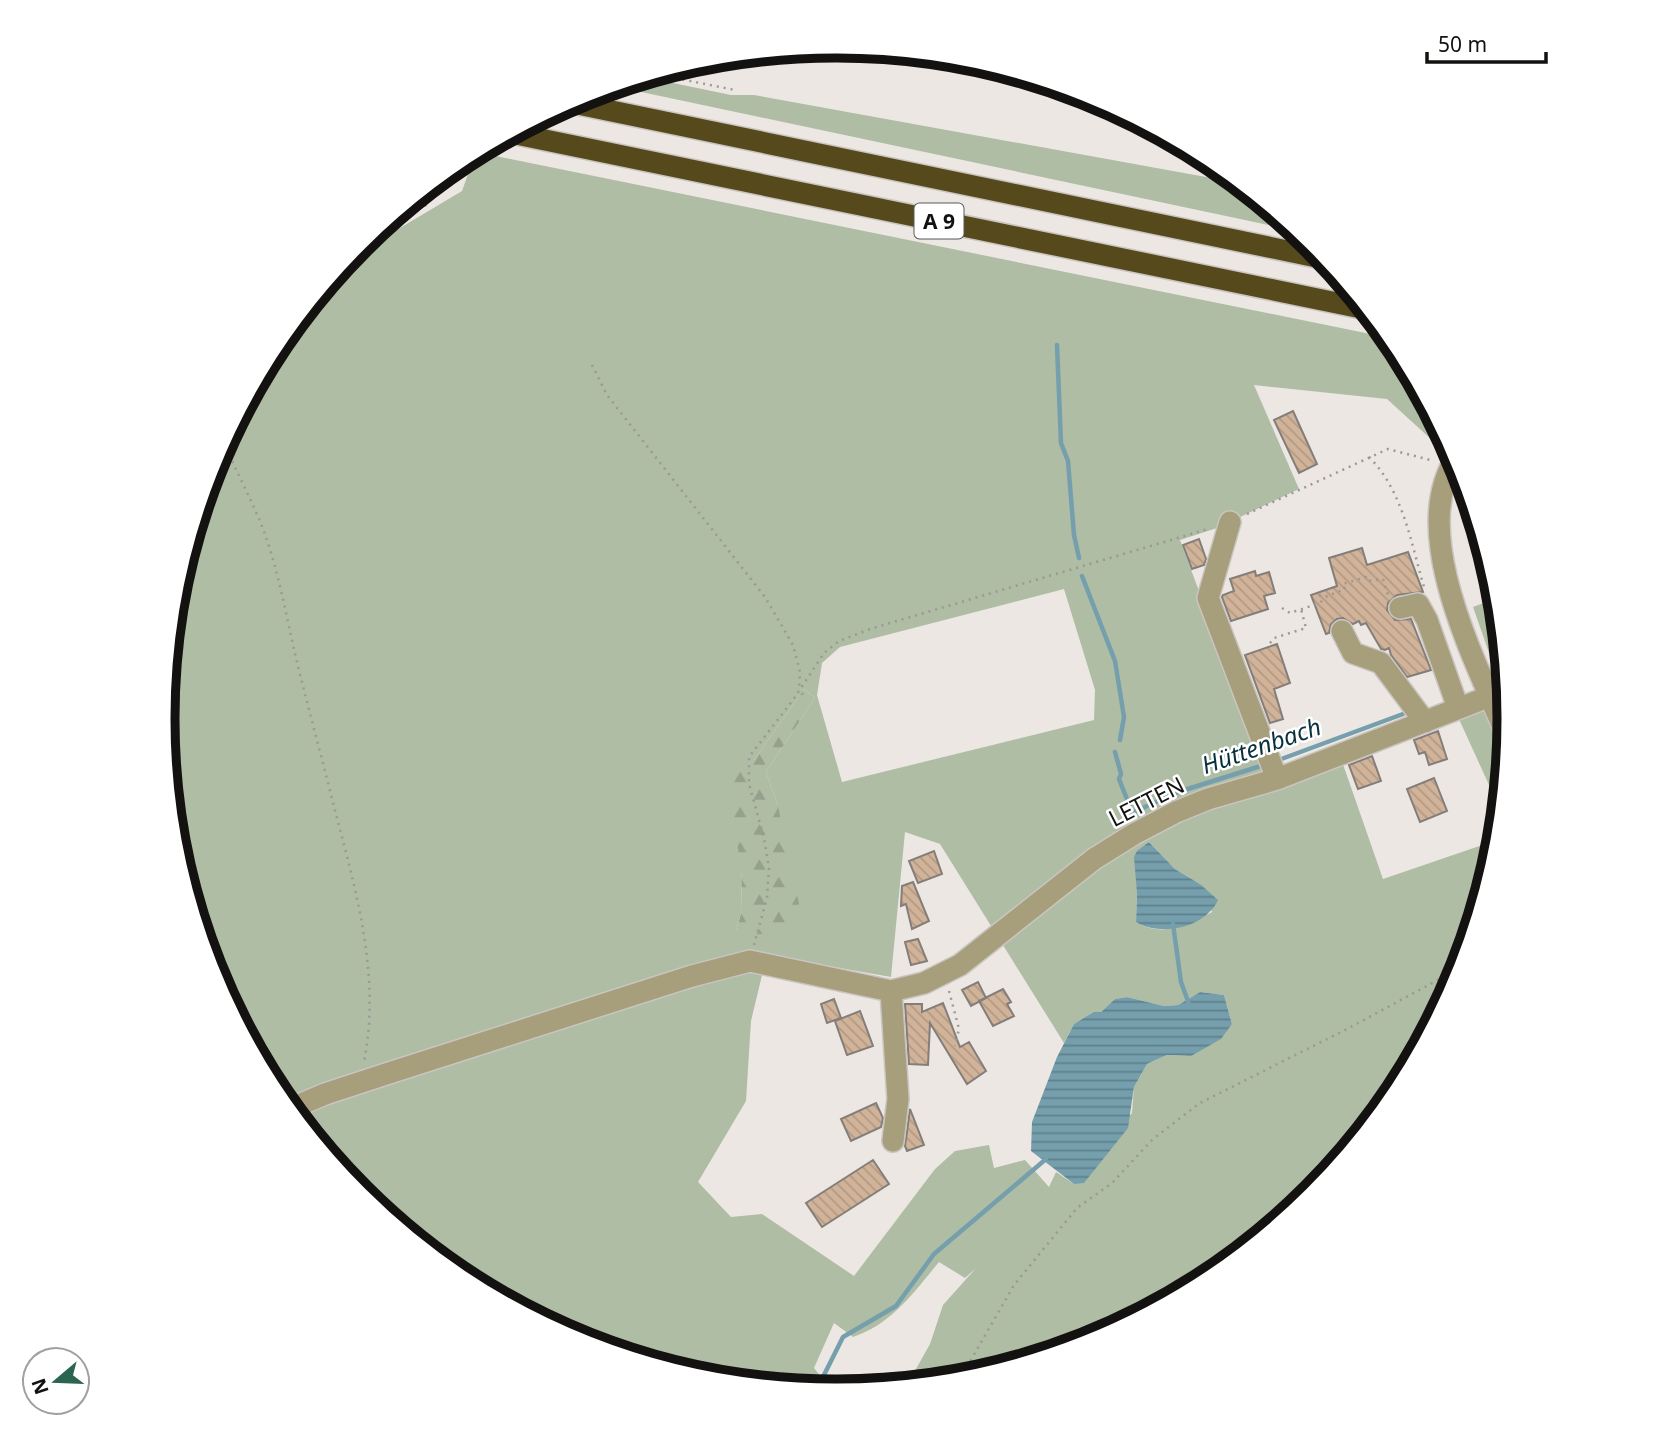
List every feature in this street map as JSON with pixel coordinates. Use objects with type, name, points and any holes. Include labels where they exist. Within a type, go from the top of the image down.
[{"type":"highway","name":"A 9","points":[[588,106],[1307,255]]},
{"type":"highway","name":"A 9","points":[[525,136],[1352,306]]},
{"type":"street","points":[[1449,475],[1442,501],[1441,547],[1448,593],[1496,688]]},
{"type":"street","points":[[1230,522],[1208,598],[1277,779]]},
{"type":"street","points":[[1400,608],[1418,604],[1427,620],[1458,708]]},
{"type":"street","points":[[1342,631],[1353,653],[1381,663],[1424,722]]},
{"type":"street","name":"LETTEN","points":[[301,1105],[359,1083],[692,976],[750,961],[891,991],[923,983],[960,965],[1094,859],[1133,834],[1208,799],[1277,779],[1496,694]]},
{"type":"street","points":[[891,991],[898,1099],[893,1141]]},
{"type":"path","points":[[674,78],[735,90]]},
{"type":"path","points":[[412,212],[426,205],[435,194]]},
{"type":"path","points":[[592,365],[607,395],[765,597],[793,645],[800,672],[799,691]]},
{"type":"path","points":[[750,961],[767,898],[769,868],[749,784],[749,757],[824,653],[839,641],[870,629],[1046,579],[1230,522],[1388,449],[1443,460]]},
{"type":"path","points":[[230,456],[275,562],[293,651],[358,895],[372,1001],[359,1083]]},
{"type":"path","points":[[1369,457],[1381,468],[1391,484],[1403,513],[1426,595],[1427,620]]},
{"type":"path","points":[[1282,608],[1290,613],[1320,603],[1325,597],[1345,589],[1343,584],[1366,577],[1368,581],[1383,579],[1393,611],[1400,608]]},
{"type":"path","points":[[1319,595],[1325,597]]},
{"type":"path","points":[[1270,643],[1274,638],[1307,628],[1301,609]]},
{"type":"path","points":[[945,974],[960,1029],[955,1046]]},
{"type":"path","points":[[967,1366],[1014,1285],[1077,1208],[1112,1183],[1153,1139],[1200,1103],[1443,977]]},
{"type":"green space","points":[[662,81],[1217,179],[1277,227],[633,90]]},
{"type":"green space","points":[[491,155],[1373,335],[1408,388],[1437,444],[1387,399],[1254,385],[1299,489],[1217,528],[1180,540],[1267,774],[1338,750],[1383,879],[1484,844],[1462,931],[1429,1011],[1385,1086],[1360,1121],[1303,1186],[1238,1243],[1203,1268],[1128,1311],[1089,1329],[1007,1357],[913,1375],[930,1344],[943,1305],[976,1268],[965,1278],[939,1262],[901,1306],[867,1331],[853,1337],[834,1323],[814,1368],[822,1379],[750,1374],[707,1367],[665,1357],[583,1329],[506,1291],[469,1268],[434,1243],[369,1186],[339,1154],[287,1086],[243,1011],[226,971],[210,931],[188,847],[181,805],[175,718],[181,632],[198,547],[210,506],[243,426],[287,351],[312,316],[339,283],[382,238],[462,191],[470,168]],"holes":[[[1064,589],[1095,690],[1094,720],[842,782],[817,695],[822,663],[840,647]],[[804,689],[815,698],[766,772],[778,806],[735,934],[742,910],[741,867],[754,760]],[[905,832],[940,844],[1064,1043],[1074,1024],[1101,1012],[1115,999],[1127,997],[1164,1006],[1178,1005],[1200,992],[1224,995],[1232,1024],[1191,1056],[1167,1055],[1147,1064],[1134,1087],[1132,1113],[1074,1184],[1056,1172],[1049,1187],[1025,1160],[994,1168],[989,1145],[955,1151],[935,1169],[854,1276],[762,1214],[731,1217],[698,1182],[746,1101],[751,1021],[763,971],[750,952],[891,977]],[[1149,842],[1175,869],[1200,884],[1212,912],[1175,928],[1156,929],[1136,922],[1137,893]]]},
{"type":"green space","points":[[1486,602],[1494,668],[1473,607]]},
{"type":"green space","points":[[804,689],[815,698],[766,772],[778,806],[799,904],[789,933],[735,935],[742,910],[741,867],[724,766],[754,760]]},
{"type":"green space","points":[[1496,702],[1492,792],[1458,717]]},
{"type":"water","points":[[1149,842],[1175,869],[1200,884],[1218,900],[1212,910],[1193,923],[1170,929],[1146,927],[1136,922],[1134,857],[1137,851]]},
{"type":"water","points":[[1200,992],[1224,995],[1232,1024],[1221,1039],[1191,1056],[1167,1055],[1147,1064],[1134,1087],[1128,1128],[1084,1183],[1074,1184],[1031,1151],[1032,1122],[1057,1057],[1074,1024],[1094,1012],[1101,1012],[1115,999],[1127,997],[1164,1006],[1178,1005]]},
{"type":"building","points":[[1293,411],[1317,464],[1299,473],[1274,420]]},
{"type":"building","points":[[1199,539],[1206,559],[1204,565],[1192,569],[1183,545]]},
{"type":"building","points":[[1362,548],[1367,565],[1408,552],[1423,592],[1397,595],[1388,603],[1387,610],[1395,620],[1411,619],[1431,670],[1407,677],[1389,648],[1381,649],[1366,623],[1361,625],[1359,621],[1353,624],[1343,618],[1337,619],[1326,634],[1311,595],[1337,586],[1329,558]]},
{"type":"building","points":[[1255,571],[1256,576],[1269,572],[1275,593],[1264,596],[1268,609],[1231,621],[1222,597],[1234,591],[1230,579]]},
{"type":"building","points":[[1277,644],[1290,683],[1274,689],[1283,719],[1270,723],[1245,655]]},
{"type":"building","points":[[1438,731],[1447,759],[1429,765],[1425,752],[1419,754],[1414,740]]},
{"type":"building","points":[[1372,756],[1381,781],[1358,789],[1349,765]]},
{"type":"building","points":[[1434,778],[1447,811],[1420,822],[1407,789]]},
{"type":"building","points":[[934,851],[942,874],[918,883],[909,861]]},
{"type":"building","points":[[913,882],[929,921],[912,929],[906,904],[901,906],[902,886]]},
{"type":"building","points":[[918,939],[927,961],[911,965],[905,942]]},
{"type":"building","points":[[978,982],[986,998],[971,1006],[962,990]]},
{"type":"building","points":[[1003,989],[1011,1002],[1007,1004],[1014,1016],[993,1026],[979,1001]]},
{"type":"building","points":[[834,999],[841,1018],[827,1023],[821,1004]]},
{"type":"building","points":[[943,1003],[960,1047],[969,1042],[986,1071],[967,1084],[930,1023],[928,1065],[909,1064],[905,1004],[922,1004],[922,1012]]},
{"type":"building","points":[[860,1011],[873,1046],[847,1055],[835,1021]]},
{"type":"building","points":[[876,1103],[883,1118],[881,1127],[851,1141],[841,1119]]},
{"type":"building","points":[[910,1109],[924,1145],[907,1151],[905,1146]]},
{"type":"building","points":[[873,1160],[889,1184],[822,1227],[806,1203]]},
{"type":"waterway","points":[[1057,345],[1061,443],[1068,461],[1074,535],[1079,558]]},
{"type":"waterway","points":[[1082,576],[1115,661],[1124,717],[1120,740]]},
{"type":"waterway","name":"Hüttenbach","points":[[1276,761],[1403,714]]},
{"type":"waterway","points":[[1115,752],[1121,774],[1119,779],[1134,817]]},
{"type":"waterway","name":"Hüttenbach","points":[[1132,813],[1175,793],[1264,765]]},
{"type":"waterway","points":[[1173,924],[1181,982],[1189,1004]]},
{"type":"waterway","points":[[823,1377],[843,1337],[896,1306],[934,1254],[1046,1159]]}]
